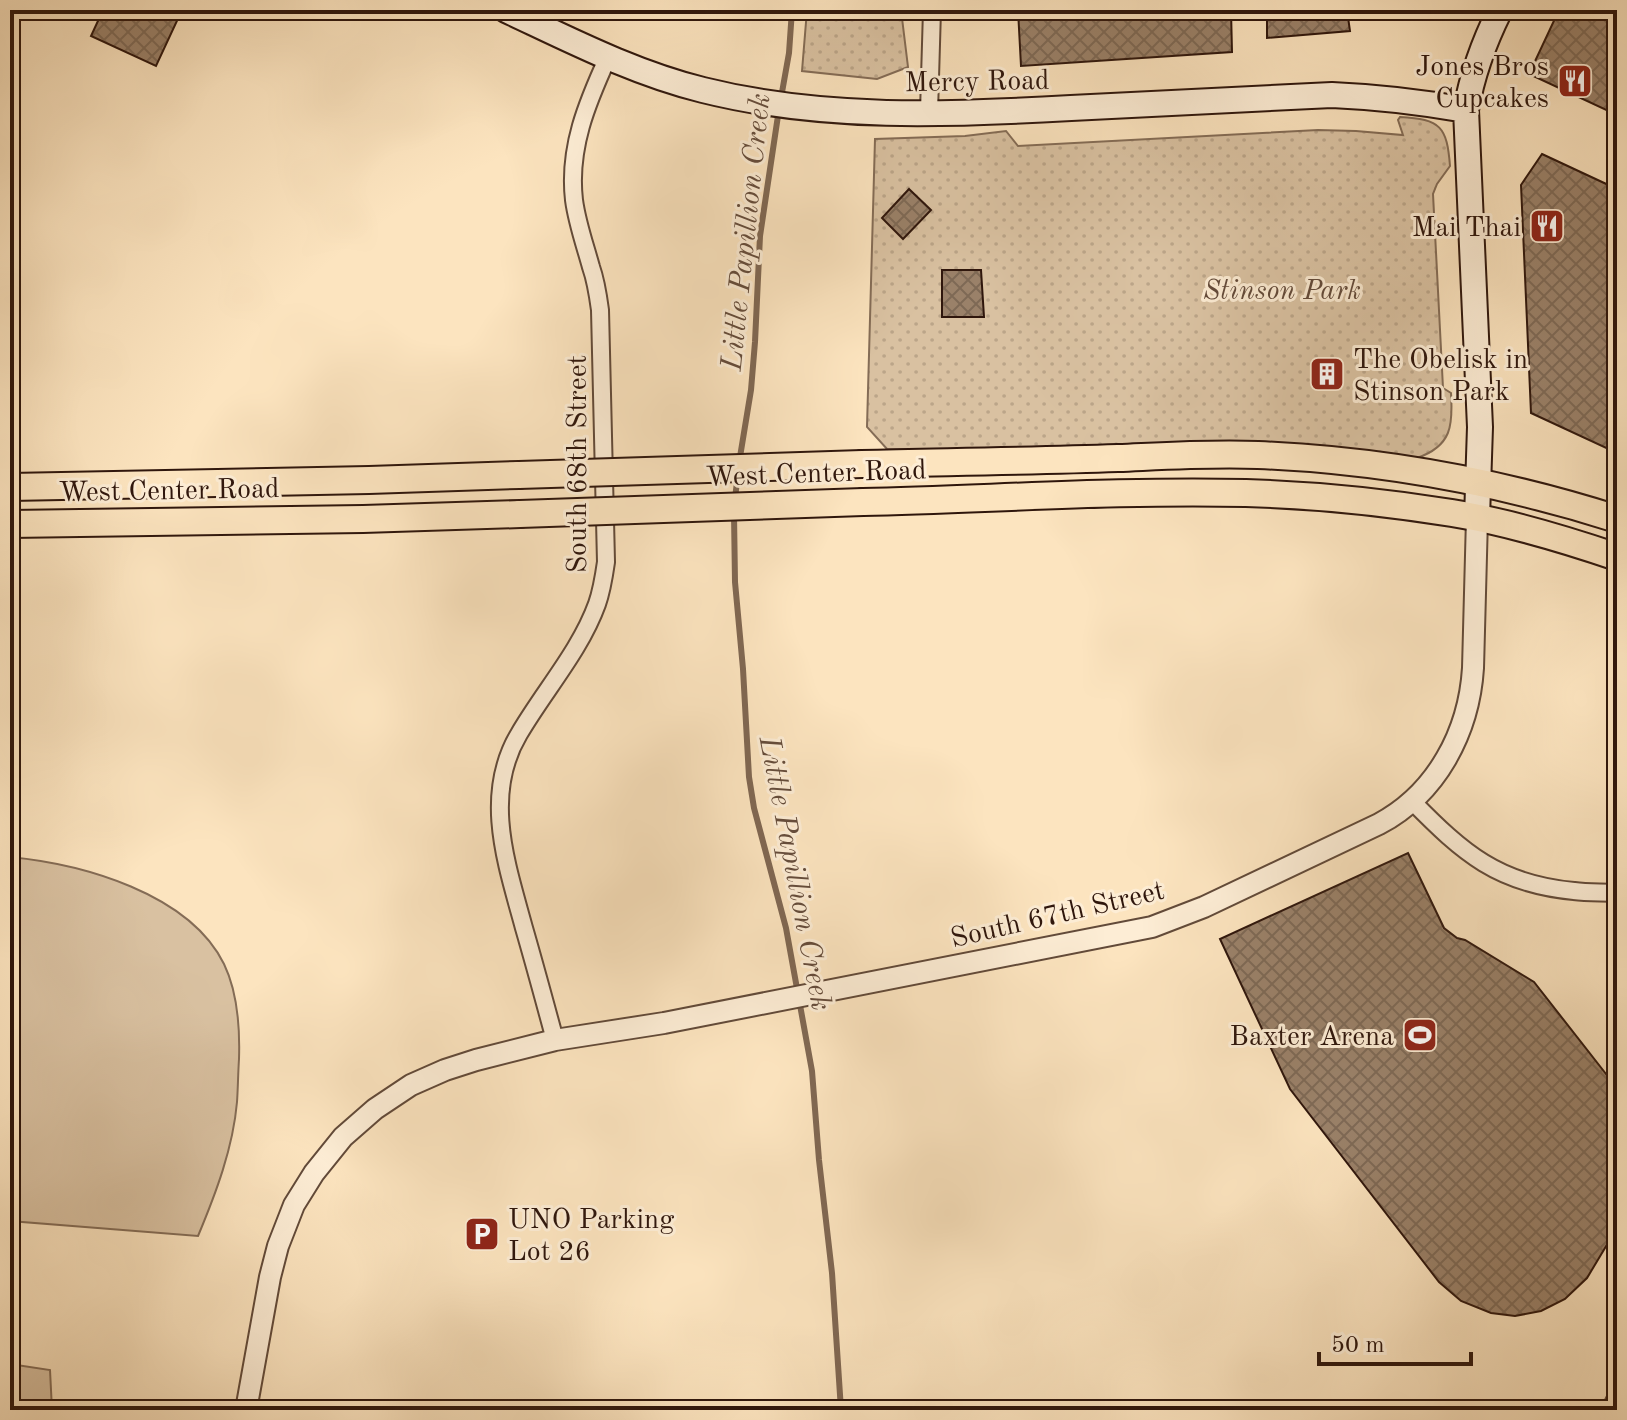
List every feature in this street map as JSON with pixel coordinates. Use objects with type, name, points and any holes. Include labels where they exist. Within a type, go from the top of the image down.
[{"type":"main road","name":"Mercy Road","points":[[506,10],[647,73],[698,89],[793,106],[865,112],[969,113],[1332,95],[1426,102],[1466,110]]},
{"type":"main road","name":"South 67th Street","points":[[1477,518],[1480,427],[1466,110],[1479,59],[1500,10]]},
{"type":"main road","name":"West Center Road","points":[[10,487],[369,480],[1187,454],[1258,455],[1352,463],[1478,481],[1617,519]]},
{"type":"main road","name":"West Center Road","points":[[10,524],[520,514],[1139,493],[1248,493],[1364,501],[1477,518],[1617,557]]},
{"type":"street","points":[[929,112],[932,10]]},
{"type":"street","name":"South 68th Street","points":[[555,1040],[504,855],[499,813],[502,784],[514,744],[588,625],[602,589],[606,562],[601,320],[592,269],[577,215],[573,176],[580,126],[608,57]]},
{"type":"street","name":"South 67th Street","points":[[246,1410],[270,1277],[288,1218],[300,1194],[335,1146],[371,1112],[411,1085],[476,1060],[555,1040],[664,1023],[1152,927],[1204,907],[1398,813],[1437,773],[1463,726],[1473,668],[1477,518]]},
{"type":"street","points":[[1412,801],[1458,846],[1505,875],[1556,889],[1617,893]]},
{"type":"street","points":[[1610,1410],[1617,1396]]},
{"type":"green space","points":[[807,10],[901,10],[908,67],[877,79],[802,71]]},
{"type":"green space","name":"Stinson Park","points":[[1400,117],[1425,120],[1439,128],[1447,142],[1450,166],[1433,194],[1443,388],[1451,393],[1451,415],[1444,441],[1429,453],[1417,458],[1281,444],[1212,443],[965,450],[887,449],[867,427],[875,139],[965,136],[1006,131],[1018,146],[1318,130],[1403,135],[1398,120]]},
{"type":"green space","points":[[10,857],[69,867],[131,886],[186,918],[208,939],[224,964],[235,999],[238,1023],[237,1102],[223,1170],[198,1236],[10,1221]]},
{"type":"green space","points":[[10,1364],[50,1370],[52,1410],[10,1410]]},
{"type":"building","points":[[103,10],[182,10],[156,66],[91,36]]},
{"type":"building","points":[[1018,10],[1231,10],[1232,52],[1021,66]]},
{"type":"building","points":[[1267,10],[1347,10],[1350,31],[1267,38]]},
{"type":"building","points":[[1559,10],[1617,10],[1617,115],[1529,74]]},
{"type":"building","points":[[1542,154],[1617,189],[1617,453],[1531,413],[1521,185]]},
{"type":"building","points":[[909,189],[931,210],[903,239],[882,218]]},
{"type":"building","points":[[942,270],[981,270],[984,317],[942,317]]},
{"type":"building","name":"Baxter Arena","points":[[1408,853],[1444,928],[1534,982],[1617,1088],[1617,1228],[1587,1278],[1565,1299],[1541,1311],[1515,1316],[1491,1313],[1461,1301],[1439,1282],[1290,1089],[1220,939]]},
{"type":"waterway","name":"Little Papillion Creek","points":[[781,98],[792,10]]},
{"type":"waterway","name":"Little Papillion Creek","points":[[739,463],[751,390],[760,236],[779,109]]},
{"type":"waterway","name":"Little Papillion Creek","points":[[735,498],[738,474]]},
{"type":"waterway","name":"Little Papillion Creek","points":[[734,514],[735,582],[749,777],[754,808],[786,928],[812,1071],[832,1273],[841,1410]]},
{"type":"place","name":"Jones Bros Cupcakes","points":[[1575,81]]},
{"type":"place","name":"Mai Thai","points":[[1547,226]]},
{"type":"place","name":"The Obelisk in Stinson Park","points":[[1327,374]]},
{"type":"place","name":"Baxter Arena","points":[[1420,1035]]},
{"type":"place","name":"UNO Parking Lot 26","points":[[482,1234]]}]
